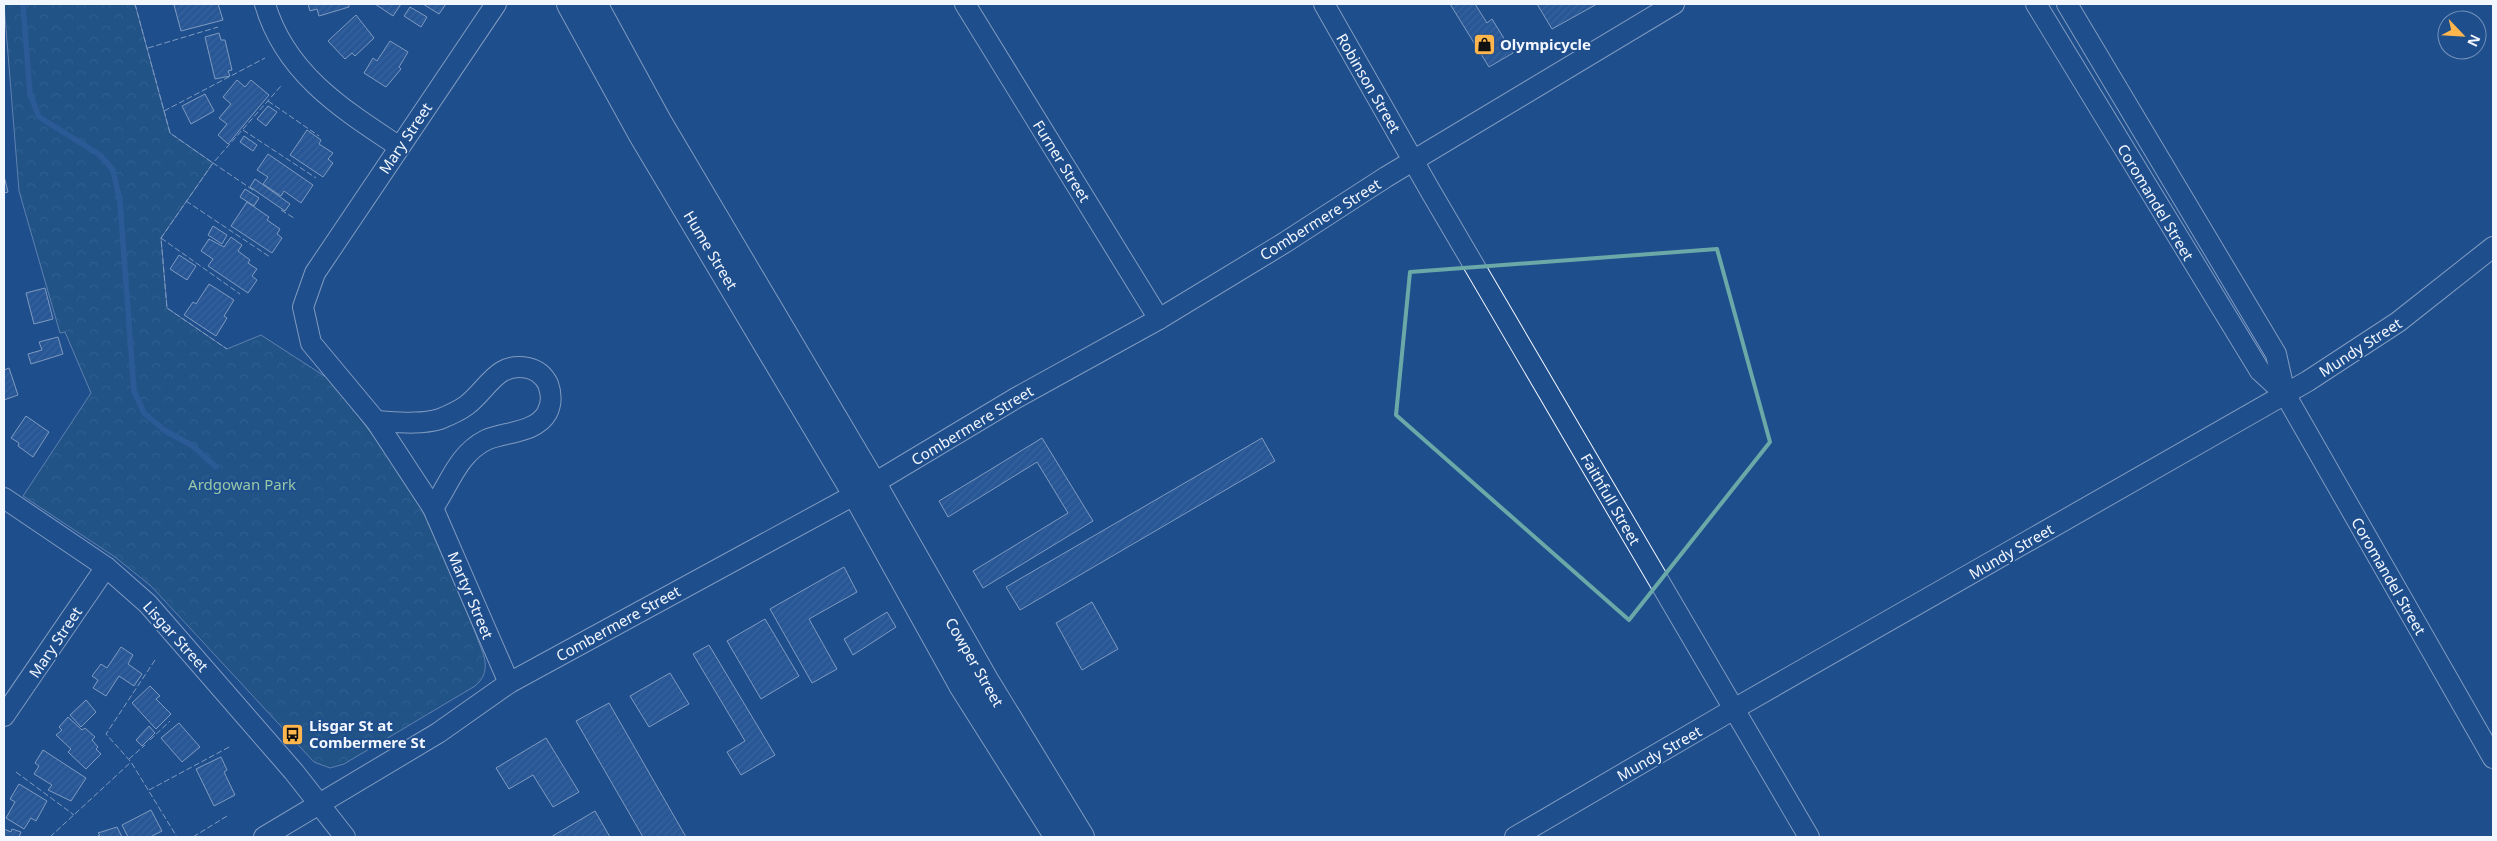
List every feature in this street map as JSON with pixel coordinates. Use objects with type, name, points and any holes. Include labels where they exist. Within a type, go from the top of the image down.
[{"type":"main road","name":"Hume Street","points":[[570,4],[641,133],[864,489]]},
{"type":"main road","name":"Hume Street","points":[[594,4],[864,489]]},
{"type":"main road","name":"Cowper Street","points":[[864,489],[962,685],[1058,837]]},
{"type":"main road","name":"Cowper Street","points":[[864,489],[985,680],[1081,837]]},
{"type":"street","points":[[265,4],[285,49],[307,78],[328,98],[398,146]]},
{"type":"street","name":"Mary Street","points":[[314,272],[496,4]]},
{"type":"street","name":"Furner Street","points":[[966,4],[1159,319]]},
{"type":"street","name":"Robinson Street","points":[[1324,4],[1414,161]]},
{"type":"street","name":"Combermere Street","points":[[264,837],[438,733],[509,682],[864,489],[1016,398],[1159,319],[1414,161],[1674,4]]},
{"type":"street","points":[[2039,9],[2059,4]]},
{"type":"street","name":"Coromandel Street","points":[[2066,4],[2276,354],[2285,394]]},
{"type":"street","name":"Coromandel Street","points":[[2039,9],[2260,371],[2285,394],[2488,734],[2493,758]]},
{"type":"street","points":[[2117,138],[2138,123]]},
{"type":"street","name":"Faithfull Street","points":[[1414,161],[1809,837]]},
{"type":"street","points":[[2189,256],[2209,243]]},
{"type":"street","name":"Mundy Street","points":[[1515,837],[1734,709],[2285,394],[2398,322],[2491,253]]},
{"type":"street","name":"Martyr Street","points":[[314,272],[303,307],[312,343],[376,421],[433,508],[509,682]]},
{"type":"street","points":[[376,421],[421,422],[454,414],[468,404],[494,376],[507,368],[523,367],[535,370],[546,379],[550,391],[551,404],[545,416],[537,424],[488,439],[472,448],[460,462],[433,508]]},
{"type":"street","name":"Lisgar Street","points":[[4,498],[106,567],[148,604],[320,804],[345,837]]},
{"type":"street","name":"Mary Street","points":[[4,716],[106,567]]},
{"type":"highlighted area","points":[[1717,249],[1770,442],[1629,620],[1396,415],[1410,272]]},
{"type":"green space","name":"Ardgowan Park","points":[[4,4],[135,4],[170,133],[213,163],[161,238],[167,308],[227,349],[261,335],[332,381],[408,482],[444,550],[484,656],[485,669],[483,676],[475,686],[344,764],[330,768],[314,762],[151,586],[115,557],[23,496],[91,393],[65,332],[60,333],[19,191]]},
{"type":"building","points":[[218,4],[223,20],[181,31],[174,5]]},
{"type":"building","points":[[308,4],[349,4],[349,7],[319,16],[317,9],[310,11]]},
{"type":"building","points":[[375,4],[401,4],[393,16]]},
{"type":"building","points":[[423,4],[446,4],[439,14]]},
{"type":"building","points":[[1450,4],[1475,4],[1487,23],[1492,19],[1513,53],[1489,67]]},
{"type":"building","points":[[1537,4],[1597,4],[1552,29]]},
{"type":"building","points":[[410,7],[427,17],[421,27],[404,16]]},
{"type":"building","points":[[356,15],[374,38],[355,56],[352,53],[345,59],[328,41]]},
{"type":"building","points":[[219,33],[221,40],[225,40],[232,70],[228,71],[230,76],[215,79],[205,37]]},
{"type":"building","points":[[390,41],[408,52],[399,67],[401,69],[386,87],[364,73],[373,58],[377,61]]},
{"type":"building","points":[[237,80],[245,87],[251,80],[269,95],[228,144],[218,135],[227,124],[219,118],[231,104],[223,97]]},
{"type":"building","points":[[205,94],[214,111],[191,124],[182,106]]},
{"type":"building","points":[[268,106],[277,112],[266,126],[257,119]]},
{"type":"building","points":[[307,130],[321,140],[319,144],[333,153],[328,159],[333,163],[323,177],[290,155]]},
{"type":"building","points":[[244,136],[257,145],[253,151],[240,142]]},
{"type":"building","points":[[268,154],[313,185],[301,203],[284,191],[281,196],[263,184],[268,177],[257,170]]},
{"type":"building","points":[[4,176],[8,192],[4,193]]},
{"type":"building","points":[[255,179],[290,204],[285,211],[250,187]]},
{"type":"building","points":[[245,189],[259,198],[254,206],[240,197]]},
{"type":"building","points":[[247,202],[269,217],[267,220],[280,229],[277,234],[282,238],[272,253],[231,226]]},
{"type":"building","points":[[213,226],[227,235],[222,244],[208,235]]},
{"type":"building","points":[[231,237],[242,245],[238,251],[250,260],[248,263],[257,269],[252,276],[257,280],[248,293],[208,266],[213,259],[201,251],[209,239],[224,247]]},
{"type":"building","points":[[179,255],[196,266],[187,280],[170,269]]},
{"type":"building","points":[[209,284],[234,300],[224,316],[227,318],[216,336],[184,315],[193,302],[196,304]]},
{"type":"building","points":[[45,288],[53,319],[34,324],[26,293]]},
{"type":"building","points":[[58,337],[63,354],[31,364],[28,354],[42,350],[39,342]]},
{"type":"building","points":[[9,368],[18,395],[4,400],[4,370]]},
{"type":"building","points":[[26,416],[49,432],[33,457],[11,438]]},
{"type":"building","points":[[1042,438],[1093,521],[983,588],[973,571],[1068,513],[1037,462],[948,517],[939,501]]},
{"type":"building","points":[[1262,438],[1275,461],[1020,610],[1006,587]]},
{"type":"building","points":[[844,567],[857,592],[809,619],[837,669],[812,683],[770,609]]},
{"type":"building","points":[[1092,602],[1118,649],[1082,670],[1056,623]]},
{"type":"building","points":[[887,612],[896,627],[853,655],[844,639]]},
{"type":"building","points":[[765,619],[799,676],[761,699],[727,641]]},
{"type":"building","points":[[709,645],[775,755],[741,775],[727,752],[745,741],[693,654]]},
{"type":"building","points":[[121,647],[133,655],[128,664],[142,674],[134,686],[119,676],[106,696],[93,688],[98,680],[92,676],[101,664],[107,668]]},
{"type":"building","points":[[670,673],[689,704],[649,727],[630,696]]},
{"type":"building","points":[[150,686],[160,696],[156,699],[171,714],[156,729],[132,703]]},
{"type":"building","points":[[86,700],[96,712],[81,727],[70,715]]},
{"type":"building","points":[[609,703],[686,837],[643,837],[576,721]]},
{"type":"building","points":[[68,717],[82,730],[85,728],[95,737],[92,740],[98,747],[96,749],[101,754],[86,769],[68,752],[71,749],[56,735],[62,730],[59,727]]},
{"type":"building","points":[[179,723],[200,747],[182,762],[161,738]]},
{"type":"building","points":[[149,726],[155,733],[142,746],[136,740]]},
{"type":"building","points":[[546,738],[579,792],[553,807],[533,775],[509,789],[496,768]]},
{"type":"building","points":[[43,750],[86,778],[71,801],[48,790],[52,785],[34,774],[39,766],[35,763]]},
{"type":"building","points":[[221,757],[227,770],[224,772],[235,795],[214,806],[196,769]]},
{"type":"building","points":[[19,784],[47,801],[36,821],[31,818],[24,829],[6,818],[15,802],[10,799]]},
{"type":"building","points":[[151,810],[162,831],[150,837],[128,837],[122,825]]},
{"type":"building","points":[[595,811],[610,837],[551,837]]},
{"type":"building","points":[[117,827],[122,837],[96,837],[100,835],[98,833]]},
{"type":"building","points":[[4,829],[11,832],[12,829],[21,832],[19,837],[4,837]]},
{"type":"waterway","points":[[23,4],[30,94],[39,117],[100,155],[113,170],[120,202],[134,391],[144,413],[164,430],[193,446],[216,467]]},
{"type":"fence","points":[[135,4],[170,133],[213,163],[161,238],[167,308],[227,349]]},
{"type":"fence","points":[[148,48],[218,27]]},
{"type":"fence","points":[[164,111],[265,58]]},
{"type":"fence","points":[[253,190],[213,163],[281,86]]},
{"type":"fence","points":[[268,101],[319,136]]},
{"type":"fence","points":[[243,130],[316,178]]},
{"type":"fence","points":[[186,201],[270,257]]},
{"type":"fence","points":[[281,210],[294,218]]},
{"type":"fence","points":[[161,238],[240,294]]},
{"type":"fence","points":[[155,660],[106,734],[131,762],[177,837]]},
{"type":"fence","points":[[150,740],[170,721]]},
{"type":"fence","points":[[129,759],[145,745]]},
{"type":"fence","points":[[149,790],[231,746]]},
{"type":"fence","points":[[50,837],[131,762]]},
{"type":"fence","points":[[16,772],[74,815]]},
{"type":"fence","points":[[193,837],[227,816]]},
{"type":"place","name":"Olympicycle","points":[[1484,44]]},
{"type":"place","name":"Lisgar St at Combermere St","points":[[293,734]]}]
